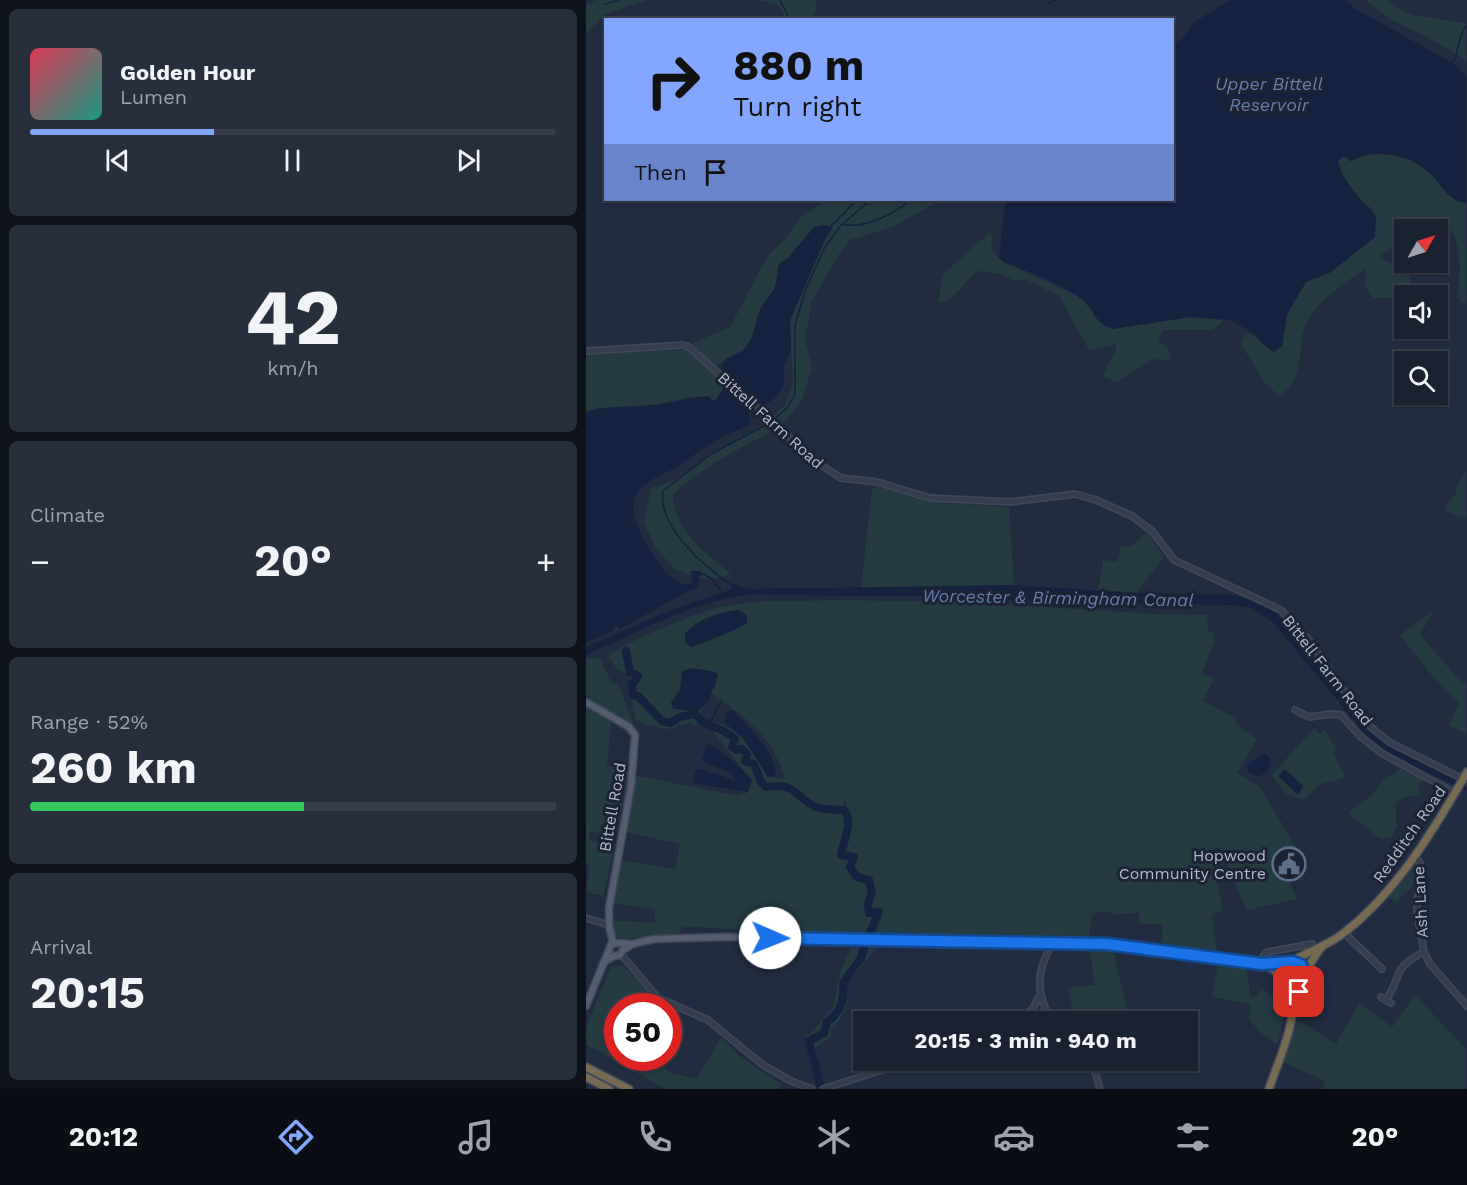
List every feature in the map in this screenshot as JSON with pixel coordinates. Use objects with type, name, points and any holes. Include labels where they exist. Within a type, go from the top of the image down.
[{"type":"highway","name":"Redditch Road","points":[[1291,963],[1322,948],[1344,933],[1371,909],[1415,855],[1464,777]]},
{"type":"highway","name":"Redditch Road","points":[[1269,1089],[1303,976],[1322,948]]},
{"type":"highway","points":[[1285,978],[1294,983],[1303,976],[1301,965],[1291,963],[1283,971],[1285,978],[1292,993],[1292,1013]]},
{"type":"highway","points":[[586,1067],[629,1089]]},
{"type":"highway","points":[[586,1077],[609,1089]]},
{"type":"main road","name":"Bittell Road","points":[[586,702],[629,727],[636,735],[631,786],[610,898],[609,925],[615,943]]},
{"type":"main road","name":"Redditch Road","points":[[586,1006],[603,963],[617,952],[634,944],[654,939],[714,937],[1107,944],[1262,964],[1291,963]]},
{"type":"main road","name":"Redditch Road","points":[[615,943],[634,944]]},
{"type":"main road","points":[[615,943],[617,952]]},
{"type":"main road","points":[[615,943],[617,952]]},
{"type":"main road","name":"Redditch Road","points":[[1262,964],[1285,978]]},
{"type":"street","name":"Bittell Farm Road","points":[[586,351],[686,346],[818,463],[841,478],[877,482],[930,498],[949,501],[1010,502],[1075,494],[1096,500],[1132,516],[1152,531],[1174,560],[1281,610],[1308,639],[1367,724],[1389,742],[1464,777]]},
{"type":"street","points":[[1295,710],[1309,717],[1332,714],[1341,716],[1361,737],[1383,754],[1456,791]]},
{"type":"street","name":"Ash Lane","points":[[1415,855],[1420,863],[1417,911],[1424,952],[1430,964],[1466,1006]]},
{"type":"street","points":[[586,918],[609,925]]},
{"type":"street","points":[[1344,933],[1382,969]]},
{"type":"street","points":[[1046,1011],[1040,995],[1041,964],[1053,942]]},
{"type":"street","points":[[1262,964],[1267,952],[1312,944]]},
{"type":"street","points":[[617,952],[658,998],[716,1025],[758,1061],[791,1081],[812,1089]]},
{"type":"street","points":[[1386,1000],[1398,972],[1410,959],[1424,952]]},
{"type":"street","points":[[1036,1011],[1032,1010],[1040,995]]},
{"type":"street","points":[[823,1089],[879,1071]]},
{"type":"street","points":[[1095,1071],[1100,1089]]},
{"type":"green space","points":[[597,0],[647,0],[605,14],[586,34],[586,4]]},
{"type":"green space","points":[[758,0],[816,0],[817,8],[812,18],[785,18],[778,5]]},
{"type":"green space","points":[[1365,0],[1387,0],[1412,15],[1466,23],[1466,60],[1424,35],[1393,21]]},
{"type":"green space","points":[[1364,154],[1405,158],[1427,170],[1454,199],[1466,203],[1466,302],[1461,303],[1458,296],[1459,251],[1454,235],[1448,230],[1448,219],[1394,219],[1394,247],[1379,257],[1389,263],[1394,262],[1394,273],[1411,273],[1409,285],[1394,285],[1394,297],[1373,298],[1365,286],[1366,268],[1334,291],[1308,320],[1304,329],[1298,369],[1288,388],[1279,396],[1264,382],[1241,344],[1245,333],[1255,336],[1274,352],[1282,346],[1287,314],[1306,282],[1331,272],[1375,237],[1372,209],[1351,187],[1338,161],[1343,156],[1351,161]]},
{"type":"green space","points":[[826,201],[938,201],[893,227],[850,240],[837,257],[812,301],[805,340],[812,368],[802,400],[785,422],[780,423],[772,417],[785,405],[793,384],[790,320],[831,228],[814,227],[789,257],[779,265],[774,290],[760,308],[756,330],[743,350],[716,367],[695,350],[693,343],[730,327],[768,255],[785,239],[800,218]]},
{"type":"green space","points":[[989,233],[993,237],[991,247],[995,255],[1004,262],[1080,297],[1091,309],[1095,318],[1104,326],[1113,329],[1190,317],[1223,320],[1213,330],[1163,330],[1158,340],[1168,348],[1171,361],[1154,359],[1116,382],[1104,377],[1116,344],[1089,350],[1059,296],[1025,279],[1015,281],[999,274],[979,271],[951,298],[938,303],[943,274]]},
{"type":"green space","points":[[687,350],[717,376],[728,389],[723,389],[716,400],[690,397],[654,405],[597,408],[586,412],[586,353]]},
{"type":"green space","points":[[767,424],[775,430],[709,467],[673,494],[679,519],[685,530],[701,549],[731,574],[712,580],[676,570],[656,549],[644,522],[651,489],[677,479],[716,450]]},
{"type":"green space","points":[[1466,471],[1466,515],[1461,518],[1446,510],[1446,505],[1457,493],[1456,489]]},
{"type":"green space","points":[[876,486],[939,503],[1009,507],[1014,585],[861,589],[872,489]]},
{"type":"green space","points":[[1147,532],[1164,557],[1136,593],[1098,590],[1103,560],[1117,562],[1121,547],[1132,546]]},
{"type":"green space","points":[[837,600],[961,602],[1207,615],[1208,631],[1213,633],[1214,641],[1202,674],[1214,678],[1203,701],[1236,718],[1236,725],[1257,739],[1237,773],[1260,787],[1308,867],[1287,878],[1298,899],[1247,910],[1219,847],[1210,851],[1223,911],[1212,914],[1217,954],[1162,944],[1162,925],[1139,923],[1139,912],[1116,915],[1107,911],[1092,914],[1089,937],[835,934],[682,926],[679,934],[623,939],[617,936],[612,930],[610,920],[655,923],[655,909],[611,903],[618,860],[675,869],[680,844],[624,832],[634,775],[738,796],[748,792],[744,771],[711,729],[716,722],[734,731],[748,744],[768,777],[785,779],[773,750],[757,729],[711,693],[716,685],[715,672],[692,668],[671,703],[697,711],[701,709],[701,722],[695,726],[692,723],[677,725],[675,729],[660,728],[636,720],[631,698],[630,675],[617,669],[608,656],[661,629],[717,608],[761,602]]},
{"type":"green space","points":[[1434,610],[1420,635],[1463,684],[1466,682],[1466,734],[1449,725],[1459,703],[1428,671],[1400,635]]},
{"type":"green space","points":[[586,658],[600,659],[612,684],[618,684],[633,723],[630,724],[586,697]]},
{"type":"green space","points":[[586,706],[611,722],[607,766],[629,769],[617,834],[590,831],[589,840],[615,846],[603,896],[586,892],[590,865],[586,864]]},
{"type":"green space","points":[[1314,728],[1320,734],[1325,730],[1336,749],[1333,753],[1346,777],[1321,784],[1303,800],[1285,793],[1272,775]]},
{"type":"green space","points":[[1399,768],[1426,780],[1418,784],[1420,796],[1405,797],[1395,803],[1397,826],[1391,838],[1381,839],[1348,813],[1371,796],[1386,777],[1396,773]]},
{"type":"green space","points":[[1415,865],[1417,867],[1416,882],[1396,903],[1389,896]]},
{"type":"green space","points":[[878,946],[847,984],[845,1009],[840,1020],[831,1029],[831,1037],[816,1047],[822,1084],[815,1085],[806,1036],[814,1031],[834,1005],[840,972],[851,948]]},
{"type":"green space","points":[[1089,948],[1113,949],[1128,1011],[1073,1011],[1068,988],[1095,985]]},
{"type":"green space","points":[[1218,963],[1246,966],[1251,998],[1257,996],[1261,989],[1286,1007],[1277,1045],[1259,1031],[1249,1019],[1251,1004],[1212,997]]},
{"type":"green space","points":[[621,966],[628,970],[646,989],[643,993],[604,993],[604,1054],[586,1044],[586,1027],[611,967]]},
{"type":"green space","points":[[1415,995],[1466,1049],[1466,1089],[1322,1089],[1325,1081],[1281,1061],[1296,1019],[1336,1044],[1359,1003],[1392,1027]]},
{"type":"green space","points":[[721,1037],[738,1055],[781,1084],[778,1089],[665,1089],[633,1071],[668,1071],[697,1079]]},
{"type":"water","name":"Upper Bittell Reservoir","points":[[1230,0],[1345,0],[1354,8],[1456,65],[1466,77],[1466,203],[1454,199],[1427,171],[1400,156],[1370,155],[1351,161],[1343,156],[1338,161],[1341,173],[1357,196],[1376,216],[1375,237],[1331,272],[1306,282],[1287,314],[1282,346],[1274,352],[1252,332],[1231,320],[1190,317],[1113,329],[1102,323],[1085,302],[1072,293],[1003,262],[999,257],[1006,201],[1174,201],[1174,45],[1183,38],[1193,23]]},
{"type":"water","points":[[825,225],[832,228],[824,241],[790,320],[791,352],[783,367],[783,385],[773,399],[762,405],[721,368],[725,360],[743,350],[749,342],[761,308],[775,288],[779,264],[789,257],[814,227]]},
{"type":"water","points":[[723,389],[733,393],[746,407],[750,424],[711,443],[675,468],[645,484],[636,495],[633,507],[640,532],[652,554],[666,572],[684,585],[692,583],[691,571],[699,571],[705,575],[699,576],[699,585],[694,590],[688,591],[620,629],[615,624],[613,631],[586,643],[586,412],[709,396],[712,400],[716,400]]},
{"type":"water","name":"Worcester & Birmingham Canal","points":[[731,583],[748,589],[1014,585],[1136,593],[1234,595],[1259,602],[1277,614],[1376,736],[1393,748],[1466,784],[1466,790],[1413,766],[1371,741],[1273,622],[1252,608],[1232,605],[1076,603],[940,596],[748,595],[727,598],[685,611],[586,655],[586,647],[666,612],[732,589]]},
{"type":"water","points":[[738,610],[747,615],[747,623],[744,625],[694,646],[690,647],[685,641],[685,634],[702,620],[724,612]]},
{"type":"water","points":[[692,668],[715,672],[718,675],[708,702],[697,711],[673,709],[671,703],[680,691],[682,671]]},
{"type":"water","points":[[727,711],[733,711],[760,740],[771,756],[776,775],[768,777],[743,738],[724,722]]},
{"type":"water","points":[[707,744],[725,755],[749,776],[752,781],[748,792],[692,783],[696,770],[700,769],[737,781],[730,773],[702,761]]},
{"type":"water","points":[[1263,753],[1270,758],[1270,764],[1266,772],[1257,776],[1248,771],[1246,766]]},
{"type":"water","points":[[1285,769],[1303,786],[1298,795],[1278,776]]},
{"type":"waterway","points":[[605,4],[618,0]]},
{"type":"waterway","points":[[780,0],[789,18]]},
{"type":"waterway","points":[[1049,3],[1055,0]]},
{"type":"waterway","points":[[1453,63],[1462,32],[1467,25]]},
{"type":"waterway","points":[[830,227],[856,201]]},
{"type":"waterway","points":[[844,223],[869,201]]},
{"type":"waterway","points":[[774,419],[787,408],[795,394],[795,325],[805,291],[825,247],[842,224],[859,225],[878,220],[909,201]]},
{"type":"waterway","points":[[733,586],[697,558],[675,532],[663,505],[663,491],[711,454],[768,424]]},
{"type":"waterway","points":[[705,575],[713,580],[721,591]]},
{"type":"waterway","points":[[626,651],[630,672],[638,676],[632,685],[633,695],[638,696],[662,721],[670,723],[680,717],[695,714],[699,719],[735,739],[732,747],[736,750],[742,749],[747,754],[745,761],[754,764],[761,782],[766,787],[785,787],[819,808],[844,810],[848,826],[841,855],[854,857],[850,867],[857,877],[869,880],[872,893],[868,904],[869,913],[879,912],[870,933]]},
{"type":"waterway","points":[[709,725],[721,701]]},
{"type":"waterway","points":[[844,810],[845,802]]},
{"type":"waterway","points":[[821,1089],[809,1041],[824,1033],[827,1022],[838,1010],[843,995],[843,983],[861,958],[864,948]]},
{"type":"place","name":"Hopwood Community Centre","points":[[1289,864]]},
{"type":"route","points":[[770,938],[1107,944],[1262,964],[1293,962],[1303,968],[1304,973],[1299,992]]}]
